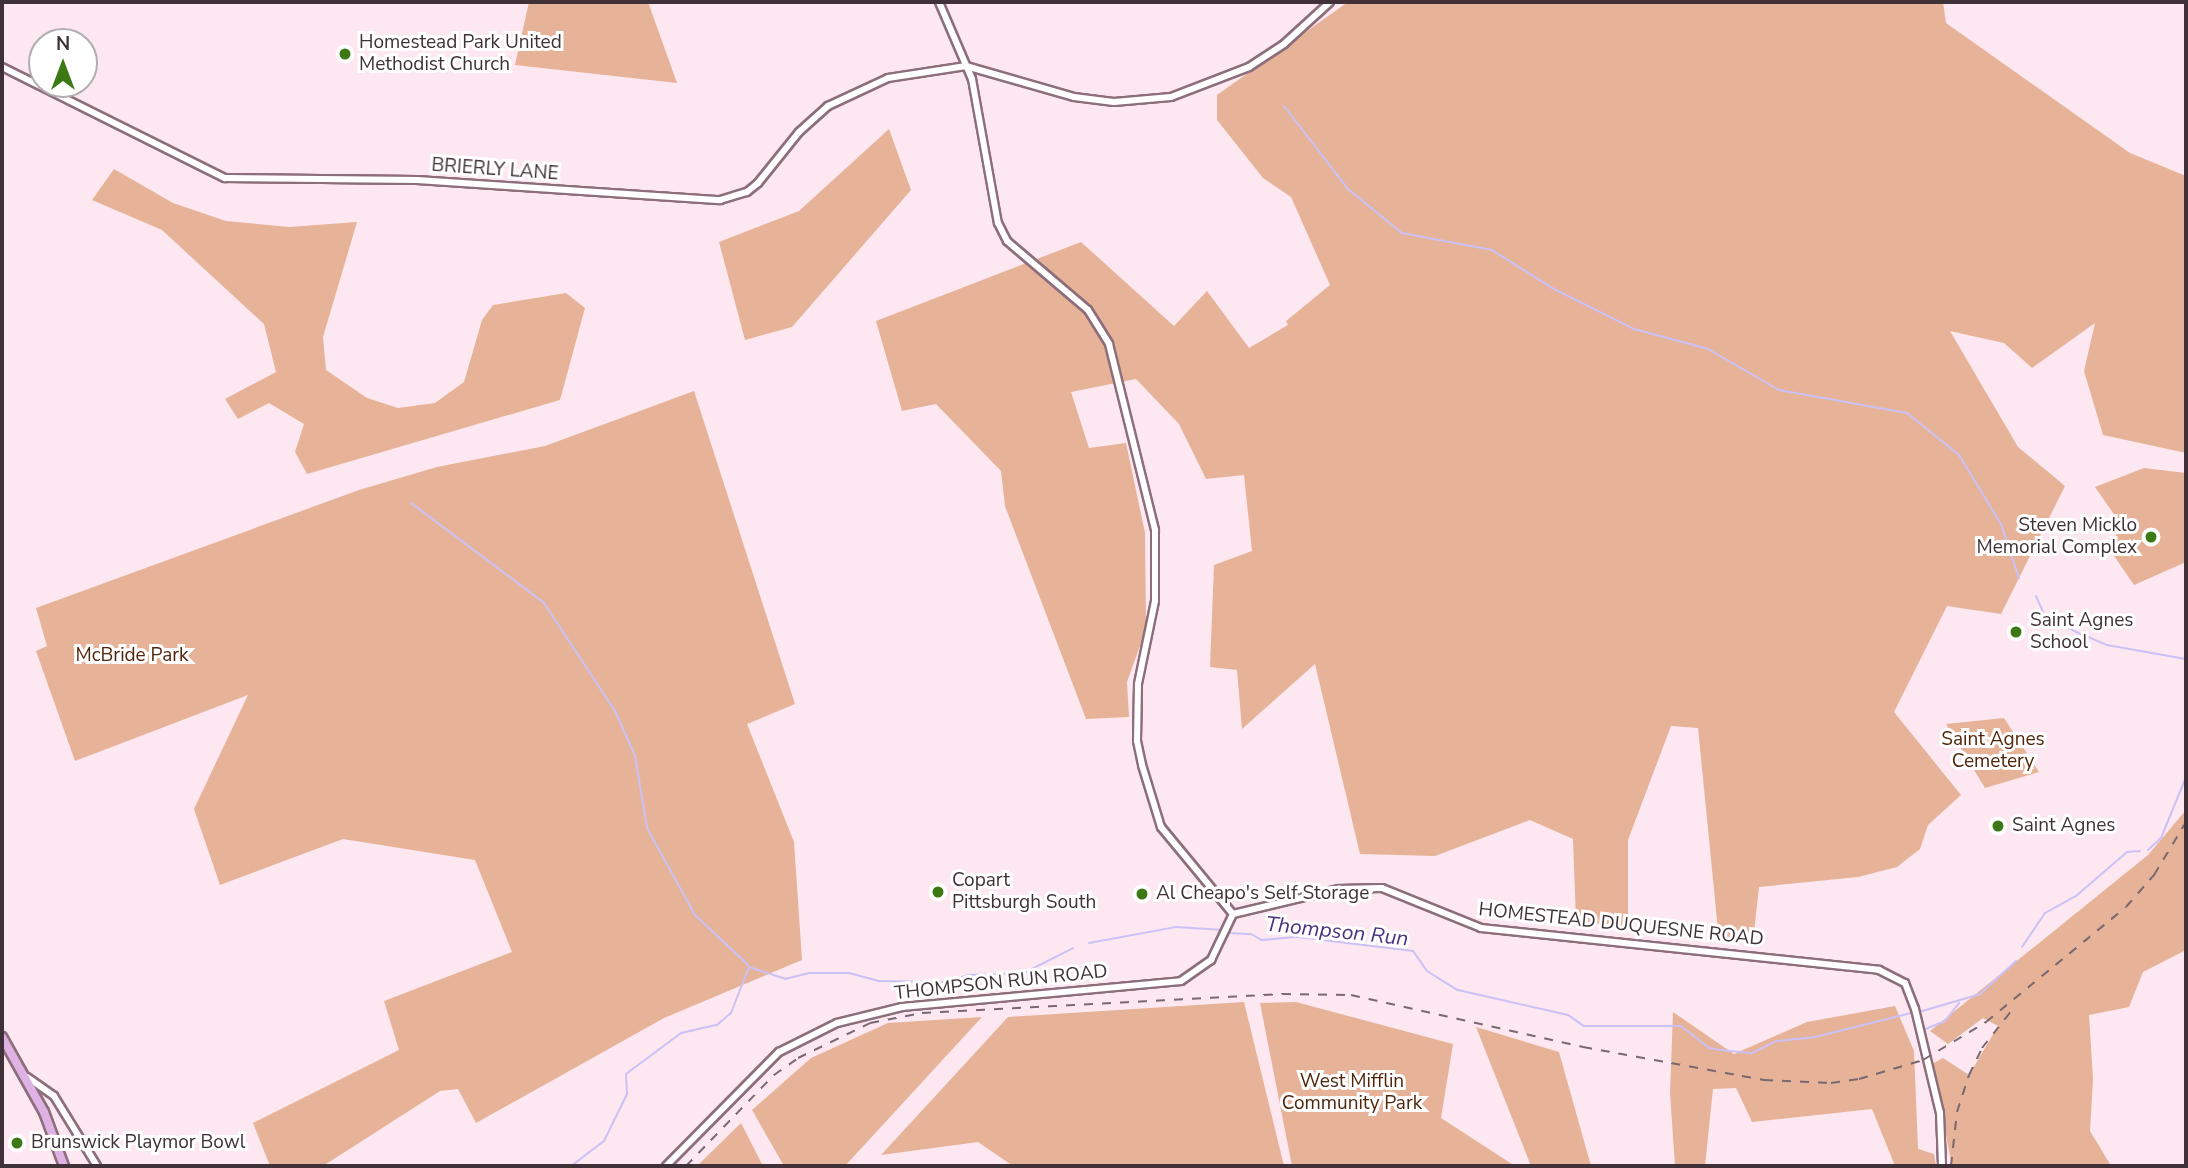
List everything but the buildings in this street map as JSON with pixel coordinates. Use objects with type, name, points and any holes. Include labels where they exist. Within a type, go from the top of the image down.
[{"type":"main road","points":[[2,1037],[27,1077],[64,1166]]},
{"type":"street","points":[[939,2],[966,66],[998,223],[1007,241],[1088,310],[1109,344],[1155,530],[1155,601],[1138,684],[1137,740],[1142,765],[1161,827],[1233,914]]},
{"type":"street","points":[[966,66],[1074,97],[1114,102],[1171,97],[1250,67],[1284,44],[1330,2]]},
{"type":"street","name":"BRIERLY LANE","points":[[2,67],[225,178],[417,180],[708,201],[747,192],[799,132],[857,89],[888,78],[966,66]]},
{"type":"street","name":"HOMESTEAD DUQUESNE ROAD","points":[[1233,914],[1339,890],[1382,888],[1481,928],[1879,970],[1905,983],[1915,1009],[1940,1113],[1942,1166]]},
{"type":"street","name":"THOMPSON RUN ROAD","points":[[666,1166],[779,1052],[837,1023],[902,1007],[1181,981],[1211,961],[1233,914]]},
{"type":"street","points":[[27,1077],[54,1096],[97,1166]]},
{"type":"green space","points":[[529,2],[648,2],[677,83],[515,65]]},
{"type":"green space","points":[[1348,2],[1943,2],[1946,23],[2130,153],[2186,176],[2186,453],[2103,435],[2084,371],[2095,323],[2032,368],[2004,343],[1950,331],[2018,447],[2065,486],[2001,614],[1947,606],[1894,712],[1961,795],[1928,825],[1920,849],[1897,867],[1858,877],[1759,887],[1753,941],[1719,940],[1698,728],[1671,726],[1628,840],[1628,927],[1576,921],[1573,839],[1530,820],[1435,856],[1360,854],[1315,664],[1242,729],[1237,670],[1210,667],[1214,565],[1252,551],[1244,475],[1206,479],[1179,424],[1136,379],[1071,392],[1089,448],[1126,443],[1145,533],[1146,629],[1127,682],[1129,717],[1086,719],[1005,506],[1001,471],[936,404],[902,411],[876,321],[1081,242],[1174,326],[1207,291],[1249,348],[1288,325],[1286,321],[1330,285],[1291,197],[1263,178],[1217,120],[1217,95]]},
{"type":"green space","points":[[889,129],[911,190],[792,327],[745,340],[719,242],[799,211]]},
{"type":"green space","points":[[114,169],[173,203],[226,221],[289,227],[357,222],[323,337],[326,370],[367,398],[398,408],[435,403],[464,382],[482,320],[493,305],[566,293],[585,308],[560,400],[307,474],[295,452],[304,424],[269,403],[238,419],[225,399],[276,372],[264,324],[162,230],[92,200]]},
{"type":"green space","name":"McBride Park","points":[[694,391],[795,704],[747,724],[794,842],[802,960],[664,1018],[476,1123],[458,1089],[440,1091],[323,1166],[270,1166],[253,1123],[399,1050],[384,1001],[512,952],[475,860],[343,839],[220,885],[194,809],[248,695],[75,761],[36,651],[47,646],[36,608],[359,490],[437,467],[545,446]]},
{"type":"green space","name":"Steven Micklo Memorial Complex","points":[[2144,468],[2186,473],[2186,562],[2134,585],[2108,547],[2122,526],[2095,487]]},
{"type":"green space","name":"Saint Agnes Cemetery","points":[[2004,718],[2039,772],[1985,788],[1946,724]]},
{"type":"green space","points":[[2186,810],[2186,950],[2143,972],[2129,1007],[2089,1015],[2093,1079],[2090,1131],[2110,1164],[1952,1166],[1932,1064],[1943,1058],[1969,1075],[1998,1026],[1983,1018],[1948,1044],[1930,1031],[2148,855]]},
{"type":"green space","points":[[1244,1002],[1284,1166],[1013,1166],[978,1142],[881,1155],[1008,1017]]},
{"type":"green space","name":"West Mifflin Community Park","points":[[1296,1002],[1453,1044],[1441,1118],[1515,1166],[1292,1166],[1260,1003]]},
{"type":"green space","points":[[1895,1006],[1914,1051],[1918,1149],[1934,1154],[1936,1166],[1895,1166],[1872,1109],[1752,1122],[1736,1088],[1713,1089],[1705,1166],[1675,1166],[1670,1093],[1673,1012],[1734,1054],[1807,1022]]},
{"type":"green space","points":[[982,1017],[845,1166],[784,1166],[752,1110],[811,1058],[888,1023]]},
{"type":"green space","points":[[1476,1027],[1559,1052],[1591,1166],[1531,1166]]},
{"type":"green space","points":[[741,1123],[763,1166],[697,1166]]},
{"type":"waterway","points":[[1284,106],[1348,189],[1402,233],[1492,250],[1552,288],[1634,329],[1708,349],[1779,390],[1907,413],[1959,455],[2001,524],[2019,578]]},
{"type":"waterway","points":[[411,503],[544,603],[615,711],[635,756],[647,828],[695,915],[748,965]]},
{"type":"waterway","points":[[2036,596],[2045,616],[2107,645],[2186,659]]},
{"type":"waterway","name":"Thompson Run","points":[[2148,850],[2161,838],[2186,777]]},
{"type":"waterway","name":"Thompson Run","points":[[2022,947],[2045,913],[2076,896],[2127,852],[2140,851]]},
{"type":"waterway","name":"Thompson Run","points":[[1089,943],[1176,927],[1223,930]]},
{"type":"waterway","name":"Thompson Run","points":[[1229,933],[1251,934],[1262,940],[1298,937],[1413,951],[1427,971],[1458,990],[1568,1015],[1584,1026],[1681,1026],[1709,1048],[1721,1050],[1752,1053],[1777,1041],[1815,1037],[1911,1013]]},
{"type":"waterway","name":"Thompson Run","points":[[571,1166],[604,1141],[627,1094],[626,1074],[681,1033],[717,1025],[731,1013],[749,967],[785,979],[809,973],[849,973],[878,981],[947,982],[968,975],[1024,973],[1073,948]]},
{"type":"waterway","name":"Thompson Run","points":[[1919,1012],[1980,994],[2016,961]]},
{"type":"waterway","points":[[1923,1030],[1945,1021],[1959,1003]]},
{"type":"railway","points":[[686,1166],[774,1075],[798,1058],[870,1023],[922,1013],[1282,994],[1351,995],[1583,1047],[1764,1080],[1831,1083],[1859,1079],[1923,1060],[1986,1022],[2126,907],[2154,875],[2186,822]]},
{"type":"railway","points":[[1951,1166],[1957,1112],[1969,1075],[1982,1048],[2012,1010]]},
{"type":"place","name":"Homestead Park United Methodist Church","points":[[345,54]]},
{"type":"place","name":"Steven Micklo Memorial Complex","points":[[2151,537]]},
{"type":"place","name":"Saint Agnes School","points":[[2016,632]]},
{"type":"place","name":"Saint Agnes","points":[[1998,826]]},
{"type":"place","name":"Copart Pittsburgh South","points":[[938,892]]},
{"type":"place","name":"Al Cheapo's Self Storage","points":[[1142,894]]},
{"type":"place","name":"Brunswick Playmor Bowl","points":[[17,1143]]}]
